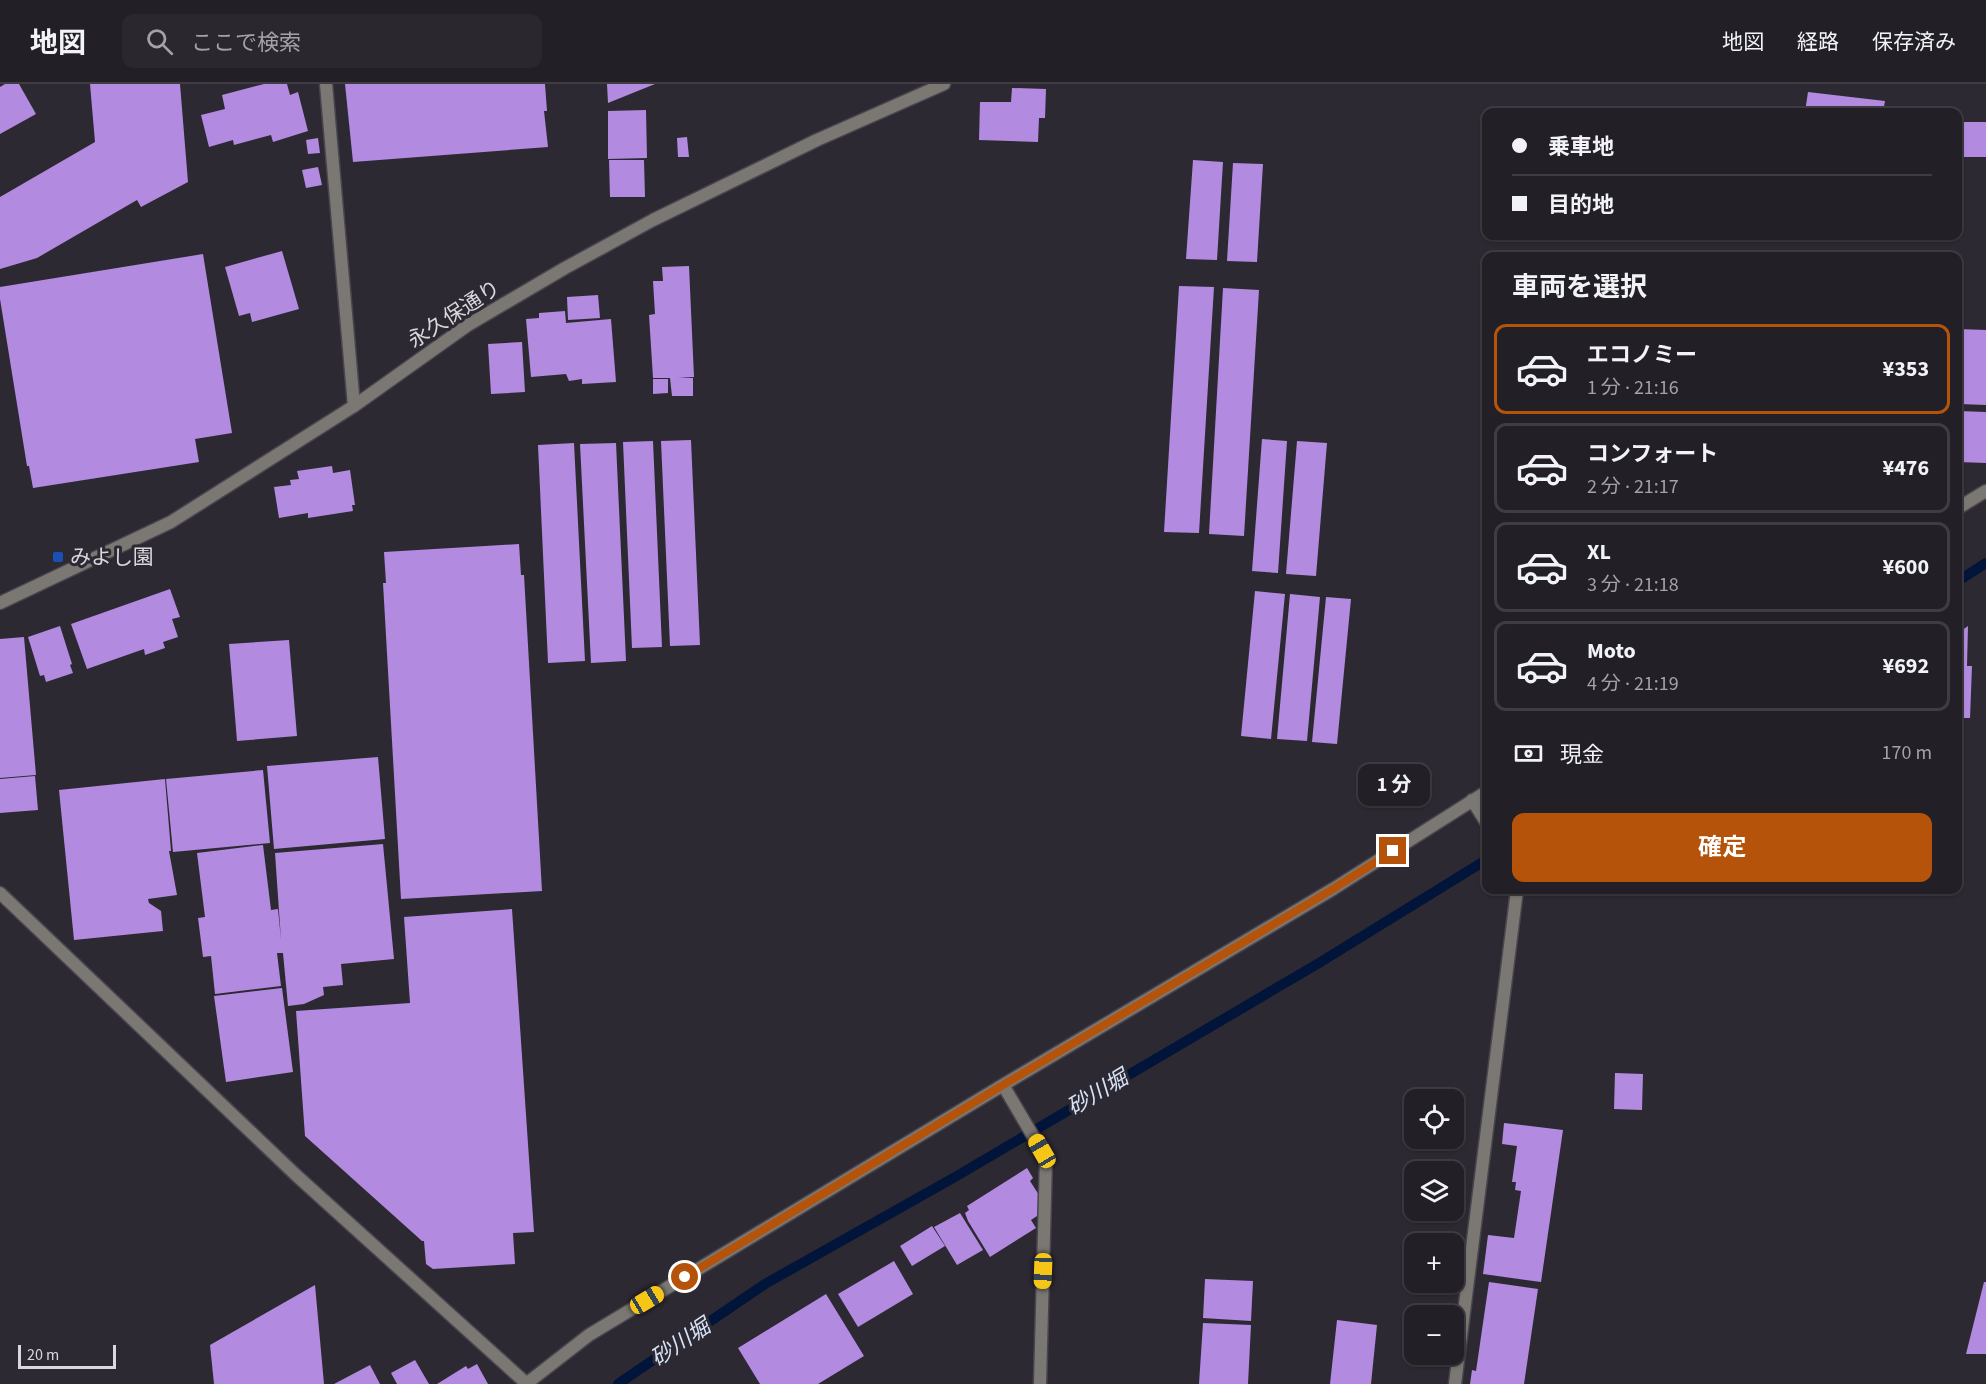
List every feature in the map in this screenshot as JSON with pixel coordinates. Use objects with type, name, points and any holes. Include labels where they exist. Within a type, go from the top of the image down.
[{"type":"street","points":[[326,84],[354,406]]},
{"type":"street","name":"永久保通り","points":[[0,603],[171,522],[354,406],[468,325],[575,262],[653,220],[817,140],[944,84]]},
{"type":"street","points":[[1962,505],[1986,490]]},
{"type":"street","points":[[0,893],[297,1176],[526,1384],[589,1335],[1333,889],[1482,794]]},
{"type":"street","points":[[1472,800],[1482,816]]},
{"type":"street","points":[[1455,1384],[1516,894]]},
{"type":"street","points":[[1003,1085],[1046,1158],[1040,1384]]},
{"type":"building","points":[[5,84],[19,84],[36,114],[0,134],[0,87]]},
{"type":"building","points":[[90,84],[180,84],[188,182],[141,207],[137,200],[37,258],[0,269],[0,197],[95,142]]},
{"type":"building","points":[[264,84],[287,84],[290,95],[298,92],[308,131],[273,142],[271,135],[234,145],[233,140],[209,147],[201,115],[225,109],[222,95]]},
{"type":"building","points":[[345,84],[545,84],[547,111],[544,111],[548,147],[353,162]]},
{"type":"building","points":[[607,84],[655,84],[608,103]]},
{"type":"building","points":[[1012,88],[1046,89],[1045,118],[1039,118],[1038,142],[979,140],[980,102],[1011,102]]},
{"type":"building","points":[[1808,92],[1885,101],[1884,108],[1806,108]]},
{"type":"building","points":[[646,110],[647,158],[608,159],[608,111]]},
{"type":"building","points":[[1962,122],[1986,122],[1986,157],[1962,157]]},
{"type":"building","points":[[687,137],[689,157],[678,157],[677,138]]},
{"type":"building","points":[[318,138],[320,153],[308,154],[306,140]]},
{"type":"building","points":[[609,160],[644,160],[645,197],[610,197]]},
{"type":"building","points":[[1193,160],[1223,162],[1217,260],[1186,259]]},
{"type":"building","points":[[1233,163],[1263,164],[1257,262],[1227,261]]},
{"type":"building","points":[[318,167],[322,185],[306,188],[302,170]]},
{"type":"building","points":[[282,251],[299,309],[252,322],[250,313],[239,316],[225,267]]},
{"type":"building","points":[[203,254],[232,433],[195,439],[199,462],[33,488],[29,466],[27,466],[0,287]]},
{"type":"building","points":[[689,266],[694,377],[678,377],[693,378],[693,396],[672,396],[670,378],[653,378],[649,315],[655,314],[653,281],[663,281],[662,267]]},
{"type":"building","points":[[1179,286],[1214,287],[1199,533],[1164,532]]},
{"type":"building","points":[[1223,288],[1259,290],[1244,536],[1209,534]]},
{"type":"building","points":[[598,295],[600,318],[568,320],[567,297]]},
{"type":"building","points":[[565,311],[566,323],[611,319],[616,382],[582,384],[582,379],[569,381],[566,374],[531,377],[526,319],[539,318],[539,313]]},
{"type":"building","points":[[1962,329],[1986,330],[1986,405],[1962,404]]},
{"type":"building","points":[[522,342],[525,392],[491,394],[488,344]]},
{"type":"building","points":[[653,379],[668,379],[668,393],[653,394]]},
{"type":"building","points":[[1962,411],[1986,412],[1986,463],[1962,462]]},
{"type":"building","points":[[1262,439],[1287,441],[1278,573],[1252,571]]},
{"type":"building","points":[[691,440],[700,645],[670,646],[661,441]]},
{"type":"building","points":[[653,441],[662,647],[632,648],[623,442]]},
{"type":"building","points":[[1297,441],[1327,443],[1316,576],[1286,574]]},
{"type":"building","points":[[574,443],[585,661],[548,663],[538,445]]},
{"type":"building","points":[[616,443],[626,661],[591,663],[580,444]]},
{"type":"building","points":[[332,466],[333,473],[350,470],[355,505],[352,505],[353,511],[308,518],[308,513],[279,518],[274,487],[291,485],[290,480],[299,479],[297,471]]},
{"type":"building","points":[[519,544],[521,575],[524,575],[542,891],[401,899],[383,583],[386,583],[384,552]]},
{"type":"building","points":[[170,589],[180,617],[172,619],[178,637],[163,642],[165,648],[145,655],[144,649],[87,669],[71,624]]},
{"type":"building","points":[[1255,591],[1285,594],[1271,739],[1241,736]]},
{"type":"building","points":[[1290,594],[1320,597],[1307,741],[1277,739]]},
{"type":"building","points":[[1326,597],[1351,599],[1337,744],[1312,742]]},
{"type":"building","points":[[60,626],[73,673],[46,682],[44,675],[40,676],[28,637]]},
{"type":"building","points":[[1968,626],[1967,666],[1972,666],[1970,718],[1962,718],[1962,630]]},
{"type":"building","points":[[24,637],[36,775],[0,778],[0,639]]},
{"type":"building","points":[[289,640],[297,736],[237,741],[229,644]]},
{"type":"building","points":[[378,757],[385,839],[274,849],[267,766]]},
{"type":"building","points":[[263,770],[270,843],[173,852],[166,779]]},
{"type":"building","points":[[35,776],[38,810],[0,813],[0,779]]},
{"type":"building","points":[[165,779],[171,851],[169,851],[177,895],[148,899],[149,903],[161,911],[163,931],[74,940],[59,790]]},
{"type":"building","points":[[383,844],[394,959],[341,964],[343,985],[323,987],[324,995],[304,1004],[288,1006],[283,953],[277,953],[281,986],[215,994],[211,956],[203,957],[198,918],[205,917],[197,853],[263,845],[271,910],[278,909],[281,940],[275,853]]},
{"type":"building","points":[[512,909],[534,1232],[513,1233],[515,1264],[433,1269],[426,1264],[424,1241],[305,1136],[296,1011],[410,1003],[404,917]]},
{"type":"building","points":[[282,988],[293,1072],[226,1082],[214,996]]},
{"type":"building","points":[[1615,1073],[1643,1074],[1642,1110],[1614,1109]]},
{"type":"building","points":[[1504,1123],[1563,1130],[1541,1282],[1483,1274],[1488,1235],[1514,1238],[1521,1191],[1515,1190],[1516,1182],[1512,1182],[1517,1146],[1502,1144]]},
{"type":"building","points":[[1027,1168],[1033,1178],[1030,1181],[1039,1195],[1038,1212],[1040,1214],[1031,1220],[1036,1228],[990,1257],[968,1221],[965,1213],[969,1210],[967,1206]]},
{"type":"building","points":[[960,1213],[983,1250],[957,1265],[934,1227]]},
{"type":"building","points":[[932,1226],[945,1246],[912,1266],[900,1246]]},
{"type":"building","points":[[894,1261],[913,1294],[858,1327],[838,1294]]},
{"type":"building","points":[[1205,1279],[1253,1281],[1251,1321],[1203,1318]]},
{"type":"building","points":[[1489,1282],[1538,1289],[1524,1384],[1470,1384],[1472,1370],[1476,1371]]},
{"type":"building","points":[[1984,1282],[1986,1282],[1986,1354],[1966,1354]]},
{"type":"building","points":[[315,1285],[324,1384],[214,1384],[210,1345]]},
{"type":"building","points":[[826,1294],[864,1356],[818,1384],[760,1384],[738,1348]]},
{"type":"building","points":[[1337,1320],[1377,1325],[1371,1384],[1330,1384]]},
{"type":"building","points":[[1203,1323],[1251,1325],[1248,1384],[1199,1384]]},
{"type":"building","points":[[415,1360],[429,1384],[397,1384],[391,1373]]},
{"type":"building","points":[[477,1364],[488,1384],[437,1384],[466,1366],[468,1369]]},
{"type":"building","points":[[370,1365],[380,1384],[334,1384]]},
{"type":"waterway","name":"砂川堀","points":[[1962,578],[1986,563]]},
{"type":"waterway","name":"砂川堀","points":[[618,1384],[765,1284],[955,1177],[1319,963],[1482,862]]},
{"type":"place","name":"みよし園","points":[[58,557]]},
{"type":"route","points":[[685,1277],[1393,851]]}]
